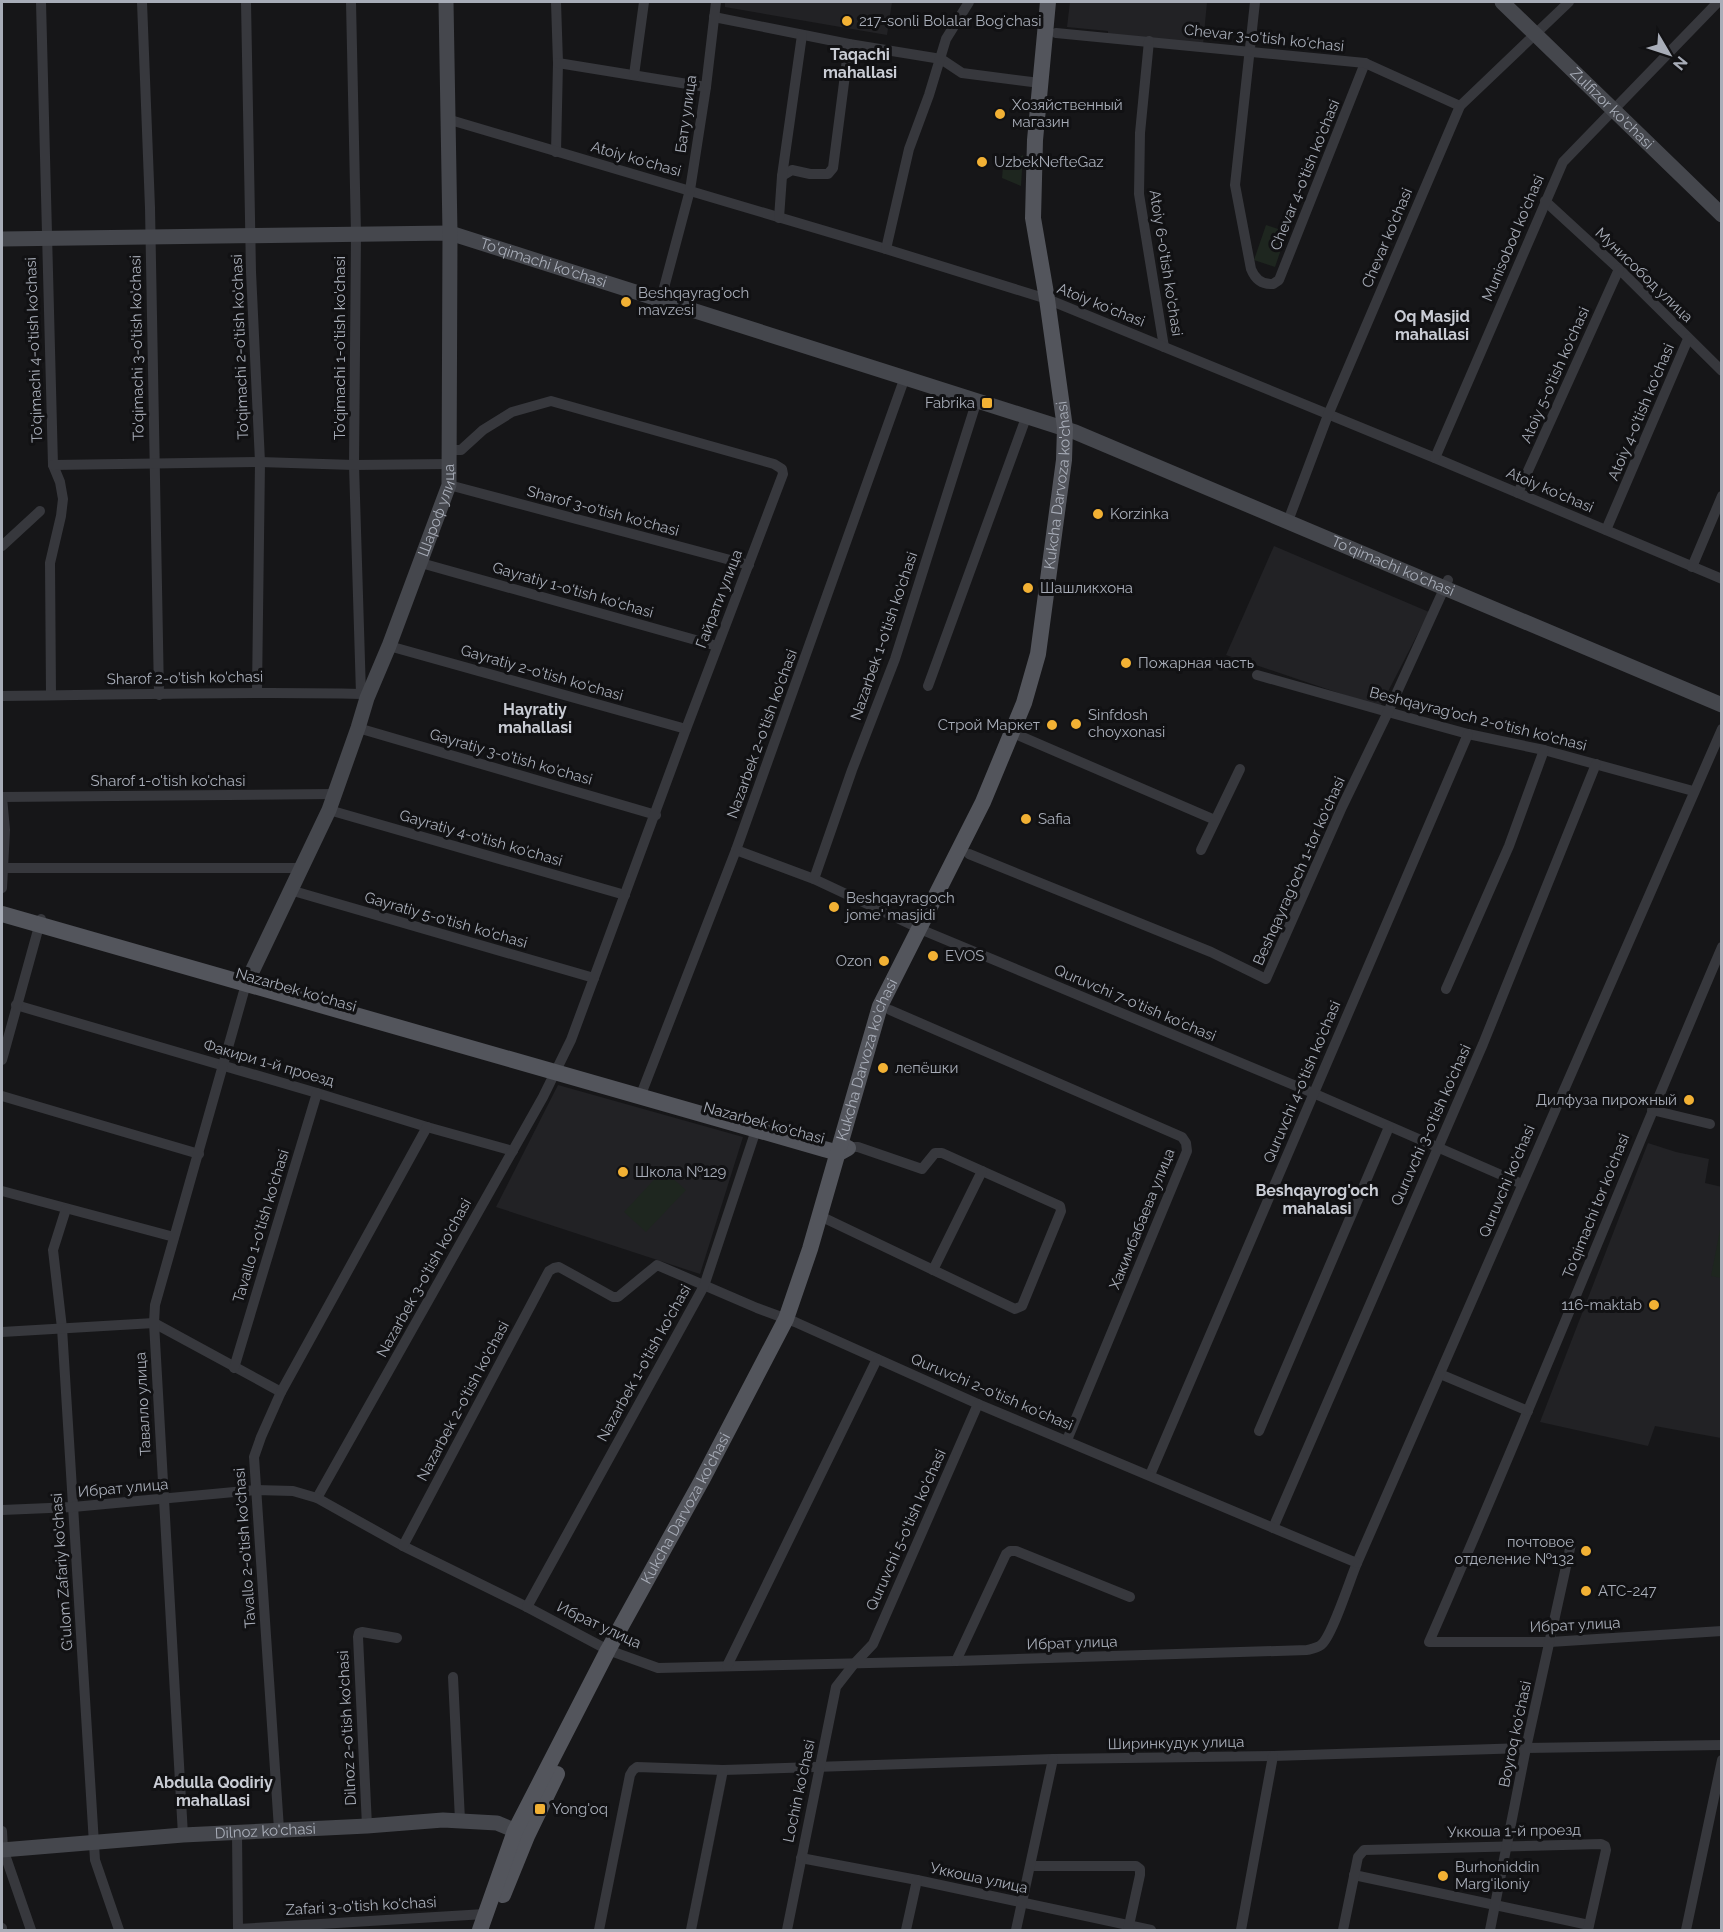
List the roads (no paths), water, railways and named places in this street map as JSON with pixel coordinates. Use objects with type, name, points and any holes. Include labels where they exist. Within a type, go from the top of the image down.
[{"type":"main road","name":"Шароф улица","points":[[247,980],[329,810],[358,728],[364,696],[389,646],[449,486],[450,232],[446,2]]},
{"type":"main road","name":"Kukcha Darvoza ko'chasi","points":[[1048,2],[1035,140],[1032,210],[1052,302]]},
{"type":"main road","name":"Kukcha Darvoza ko'chasi","points":[[482,1922],[521,1833],[612,1652],[702,1480],[791,1320],[804,1269],[824,1218],[880,1006],[969,854],[1018,735],[1038,654],[1064,460],[1072,428],[1052,302],[1042,192],[1044,142],[1059,2]]},
{"type":"main road","name":"Zulfizor ko'chasi","points":[[1502,2],[1722,215]]},
{"type":"main road","name":"To'qimachi ko'chasi","points":[[2,239],[450,232],[1027,416],[1072,428],[1447,584],[1722,695]]},
{"type":"main road","name":"To'qimachi ko'chasi","points":[[1447,584],[1722,705]]},
{"type":"main road","name":"Kukcha Darvoza ko'chasi","points":[[843,1148],[890,1010],[923,930],[1018,735]]},
{"type":"main road","name":"Nazarbek ko'chasi","points":[[2,904],[41,920],[247,980],[757,1126],[843,1148]]},
{"type":"main road","name":"Nazarbek ko'chasi","points":[[2,914],[41,920]]},
{"type":"main road","name":"Dilnoz ko'chasi","points":[[2,1850],[183,1835],[443,1820],[497,1823],[521,1833]]},
{"type":"main road","name":"Kukcha Darvoza ko'chasi","points":[[492,1930],[521,1833]]},
{"type":"street","name":"To'qimachi 4-o'tish ko'chasi","points":[[41,2],[53,465],[60,482],[63,499],[50,563],[51,695]]},
{"type":"street","name":"To'qimachi 3-o'tish ko'chasi","points":[[142,2],[150,236],[159,695]]},
{"type":"street","name":"To'qimachi 2-o'tish ko'chasi","points":[[246,2],[251,284],[260,462],[257,691]]},
{"type":"street","name":"To'qimachi 1-o'tish ko'chasi","points":[[351,2],[356,234],[354,465],[364,696]]},
{"type":"street","points":[[556,2],[558,63],[556,152]]},
{"type":"street","points":[[634,75],[644,2]]},
{"type":"street","name":"Бату улица","points":[[661,299],[690,190],[716,2]]},
{"type":"street","points":[[886,249],[909,149],[930,95],[946,39],[969,2]]},
{"type":"street","points":[[1250,51],[1255,2]]},
{"type":"street","name":"Chevar ko'chasi","points":[[1289,518],[1328,415],[1460,106],[1569,2]]},
{"type":"street","name":"Munisobod ko'chasi","points":[[1435,458],[1566,157],[1614,111],[1718,2]]},
{"type":"street","points":[[714,16],[849,44],[941,58],[962,73],[1041,83]]},
{"type":"street","name":"Chevar 3-o'tish ko'chasi","points":[[1056,33],[1365,63],[1460,106]]},
{"type":"street","points":[[780,218],[782,176],[802,35]]},
{"type":"street","name":"Atoiy 6-o'tish ko'chasi","points":[[1149,41],[1140,133],[1139,194],[1164,346]]},
{"type":"street","points":[[782,176],[792,170],[810,174],[828,174],[833,168],[849,44]]},
{"type":"street","name":"Chevar 4-o'tish ko'chasi","points":[[1250,51],[1235,184],[1251,269],[1254,276],[1262,282],[1273,284],[1279,280],[1365,63]]},
{"type":"street","points":[[558,63],[706,87]]},
{"type":"street","name":"Atoiy koʻchasi","points":[[447,120],[690,190],[1052,302],[1435,458],[1722,579]]},
{"type":"street","name":"Мунисобод улица","points":[[1545,201],[1619,269],[1722,371]]},
{"type":"street","name":"Atoiy 5-o'tish ko'chasi","points":[[1518,493],[1619,269]]},
{"type":"street","name":"Atoiy 4-o'tish ko'chasi","points":[[1606,530],[1688,339]]},
{"type":"street","name":"Nazarbek 2-o'tish ko'chasi","points":[[641,1093],[736,850],[904,377]]},
{"type":"street","name":"Гайрати улица","points":[[450,457],[483,430],[512,412],[551,400],[774,464],[782,469],[783,474],[686,729],[572,1040],[558,1069]]},
{"type":"street","name":"Nazarbek 1-o'tish ko'chasi","points":[[814,879],[852,770],[895,659],[977,400]]},
{"type":"street","points":[[928,686],[1027,416]]},
{"type":"street","points":[[53,465],[260,462],[354,465],[450,457]]},
{"type":"street","name":"Sharof 3-o'tish ko'chasi","points":[[449,486],[749,565]]},
{"type":"street","points":[[1692,567],[1722,496]]},
{"type":"street","points":[[2,546],[40,511]]},
{"type":"street","name":"Gayratiy 1-o'tish ko'chasi","points":[[421,563],[717,646]]},
{"type":"street","name":"Beshqayrag'och 1-tor ko'chasi","points":[[969,854],[1211,952],[1266,979],[1342,807],[1447,584]]},
{"type":"street","name":"Gayratiy 2-o'tish ko'chasi","points":[[389,646],[686,729]]},
{"type":"street","name":"Beshqayrag'och 2-o'tish ko'chasi","points":[[1257,675],[1468,734],[1544,750],[1693,791]]},
{"type":"street","name":"Sharof 2-o'tish ko'chasi","points":[[2,696],[159,695],[257,691],[364,696]]},
{"type":"street","name":"Gayratiy 3-o'tish ko'chasi","points":[[358,728],[656,815]]},
{"type":"street","name":"Quruvchi ko'chasi","points":[[1320,1645],[1328,1634],[1693,791],[1722,729]]},
{"type":"street","name":"Quruvchi 4-o'tish ko'chasi","points":[[1150,1475],[1468,734]]},
{"type":"street","points":[[1018,735],[1215,820]]},
{"type":"street","points":[[1446,989],[1509,846],[1544,750]]},
{"type":"street","name":"Quruvchi 3-o'tish ko'chasi","points":[[1274,1528],[1483,1044],[1596,764]]},
{"type":"street","points":[[1202,850],[1240,769]]},
{"type":"street","name":"Sharof 1-o'tish ko'chasi","points":[[2,797],[334,795]]},
{"type":"street","points":[[2,797],[5,830],[2,888]]},
{"type":"street","name":"Gayratiy 4-o'tish ko'chasi","points":[[329,810],[625,895]]},
{"type":"street","name":"Quruvchi 7-o'tish ko'chasi","points":[[736,850],[814,879],[923,930],[1313,1093],[1522,1184]]},
{"type":"street","points":[[3,868],[301,868]]},
{"type":"street","name":"Gayratiy 5-o'tish ko'chasi","points":[[290,890],[594,978]]},
{"type":"street","points":[[2,1060],[41,920]]},
{"type":"street","name":"To'qimachi tor ko'chasi","points":[[1429,1642],[1489,1505],[1722,947]]},
{"type":"street","name":"Тавалло улица","points":[[183,1835],[163,1499],[155,1305],[247,980]]},
{"type":"street","name":"Факири 1-й проезд","points":[[16,1005],[513,1151]]},
{"type":"street","name":"Хакимбабаева улица","points":[[890,1010],[1182,1137],[1186,1143],[1187,1150],[1067,1440]]},
{"type":"street","name":"Nazarbek 3-o'tish ko'chasi","points":[[318,1497],[558,1069]]},
{"type":"street","name":"Tavallo 1-o'tish ko'chasi","points":[[234,1368],[317,1093]]},
{"type":"street","points":[[2,1096],[199,1154]]},
{"type":"street","points":[[1652,1110],[1710,1124]]},
{"type":"street","name":"Nazarbek 1-o'tish ko'chasi","points":[[526,1607],[704,1286],[757,1126]]},
{"type":"street","name":"Tavallo 2-o'tish ko'chasi","points":[[279,1829],[254,1457],[281,1392],[427,1127]]},
{"type":"street","points":[[1259,1431],[1389,1127]]},
{"type":"street","points":[[824,1218],[1015,1309],[1022,1306],[1062,1208],[938,1152],[922,1169],[858,1147],[843,1148]]},
{"type":"street","points":[[933,1270],[982,1171]]},
{"type":"street","points":[[2,1191],[174,1237]]},
{"type":"street","name":"G'ulom Zafariy ko'chasi","points":[[66,1209],[53,1250],[62,1328],[95,1860],[119,1930]]},
{"type":"street","name":"Quruvchi 2-o'tish ko'chasi","points":[[624,1294],[657,1265],[791,1320],[978,1404],[1357,1563]]},
{"type":"street","name":"Nazarbek 2-o'tish ko'chasi","points":[[403,1546],[549,1271],[559,1267],[613,1297],[618,1298],[624,1294]]},
{"type":"street","points":[[2,1332],[154,1323],[281,1392]]},
{"type":"street","points":[[727,1666],[877,1359]]},
{"type":"street","points":[[1440,1374],[1528,1411]]},
{"type":"street","name":"Quruvchi 5-o'tish ko'chasi","points":[[854,1664],[873,1644],[978,1404]]},
{"type":"street","name":"Ибрат улица","points":[[2,1510],[73,1507],[256,1490],[293,1491],[318,1497],[403,1546],[612,1652],[658,1668],[1307,1650],[1320,1645]]},
{"type":"street","name":"Boyroq ko'chasi","points":[[1490,1930],[1526,1748],[1571,1544]]},
{"type":"street","points":[[956,1661],[1006,1554],[1010,1551],[1016,1551],[1130,1597]]},
{"type":"street","name":"Ибрат улица","points":[[1429,1642],[1550,1642],[1722,1631]]},
{"type":"street","name":"Dilnoz 2-o'tish ko'chasi","points":[[367,1826],[358,1637],[362,1632],[397,1638]]},
{"type":"street","name":"Lochin ko'chasi","points":[[787,1930],[836,1687],[854,1664]]},
{"type":"street","points":[[453,1677],[460,1820]]},
{"type":"street","name":"Ширинкудук улица","points":[[599,1930],[630,1775],[637,1767],[723,1770],[1053,1759],[1722,1745]]},
{"type":"street","points":[[1241,1930],[1273,1756]]},
{"type":"street","points":[[1016,1930],[1053,1759]]},
{"type":"street","points":[[1686,1930],[1722,1760]]},
{"type":"street","points":[[691,1930],[723,1770]]},
{"type":"street","points":[[2,1831],[2,1850],[31,1930]]},
{"type":"street","points":[[237,1832],[238,1930]]},
{"type":"street","name":"Уккоша 1-й проезд","points":[[1354,1875],[1358,1857],[1364,1850],[1601,1844],[1606,1850],[1589,1928]]},
{"type":"street","name":"Уккоша улица","points":[[801,1858],[917,1880],[1129,1928],[1151,1930]]},
{"type":"street","points":[[1030,1866],[1136,1866],[1140,1869],[1140,1875],[1129,1928]]},
{"type":"street","points":[[1343,1930],[1354,1875],[1496,1905],[1589,1928]]},
{"type":"street","points":[[906,1930],[917,1880]]},
{"type":"street","name":"Zafari 3-o'tish ko'chasi","points":[[238,1930],[482,1922]]},
{"type":"place","name":"217-sonli Bolalar Bogʻchasi","points":[[847,21]]},
{"type":"place","name":"Хозяйственный магазин","points":[[1000,114]]},
{"type":"place","name":"UzbekNefteGaz","points":[[982,162]]},
{"type":"place","name":"Beshqayrag'och mavzesi","points":[[626,302]]},
{"type":"place","name":"Fabrika","points":[[987,403]]},
{"type":"place","name":"Korzinka","points":[[1098,514]]},
{"type":"place","name":"Шашликхона","points":[[1028,588]]},
{"type":"place","name":"Пожарная часть","points":[[1126,663]]},
{"type":"place","name":"Sinfdosh choyxonasi","points":[[1076,724]]},
{"type":"place","name":"Строй Маркет","points":[[1052,725]]},
{"type":"place","name":"Safia","points":[[1026,819]]},
{"type":"place","name":"Beshqayragoch jome' masjidi","points":[[834,907]]},
{"type":"place","name":"EVOS","points":[[933,956]]},
{"type":"place","name":"Ozon","points":[[884,961]]},
{"type":"place","name":"лепёшки","points":[[883,1068]]},
{"type":"place","name":"Дилфуза пирожный","points":[[1689,1100]]},
{"type":"place","name":"Школа №129","points":[[623,1172]]},
{"type":"place","name":"116-maktab","points":[[1654,1305]]},
{"type":"place","name":"почтовое отделение №132","points":[[1586,1551]]},
{"type":"place","name":"АТС-247","points":[[1586,1591]]},
{"type":"place","name":"Yong'oq","points":[[540,1809]]},
{"type":"place","name":"Burhoniddin Marg‘iloniy","points":[[1443,1876]]},
{"type":"district","name":"Taqachi mahallasi","points":[[860,63]]},
{"type":"district","name":"Oq Masjid mahallasi","points":[[1432,325]]},
{"type":"district","name":"Hayratiy mahallasi","points":[[535,718]]},
{"type":"district","name":"Beshqayrog'och mahalasi","points":[[1317,1199]]},
{"type":"district","name":"Abdulla Qodiriy mahallasi","points":[[213,1791]]}]
